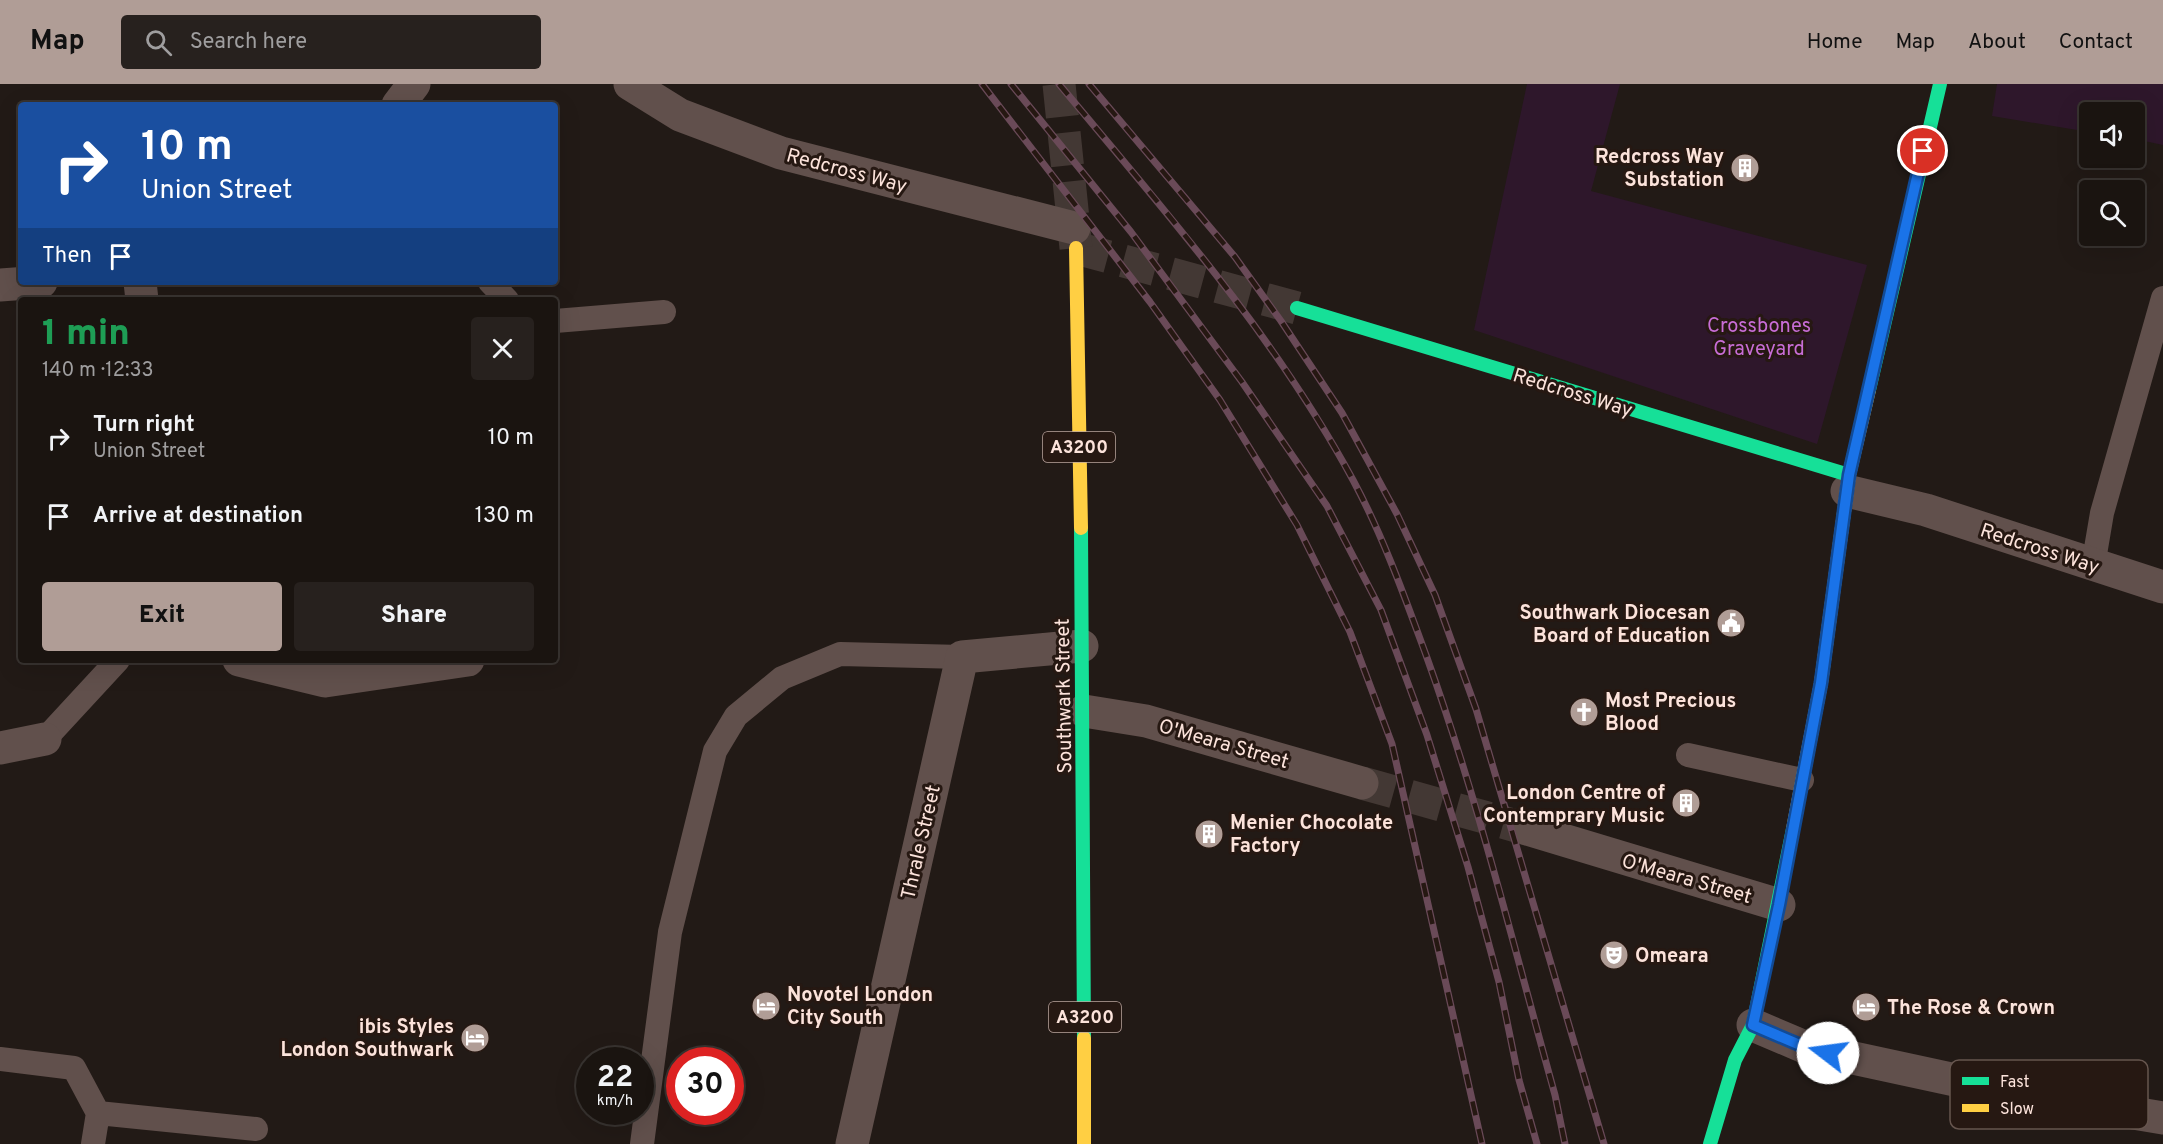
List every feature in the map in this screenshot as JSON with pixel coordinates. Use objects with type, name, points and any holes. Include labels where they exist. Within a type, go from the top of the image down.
[{"type":"street","points":[[400,102],[414,84]]},
{"type":"street","name":"Redcross Way","points":[[630,84],[680,115],[781,153],[1075,238]]},
{"type":"street","points":[[1710,1144],[1735,1060],[1753,1025],[1779,905],[1821,683],[1848,483],[1940,84]]},
{"type":"street","name":"Southwark Street","points":[[1075,238],[1084,711],[1084,1144]]},
{"type":"street","points":[[0,285],[18,284]]},
{"type":"street","name":"Redcross Way","points":[[1297,308],[1848,483],[2093,566],[2163,587]]},
{"type":"street","points":[[962,657],[1082,646]]},
{"type":"street","name":"Thrale Street","points":[[852,1144],[962,657]]},
{"type":"street","points":[[251,663],[325,681],[448,663]]},
{"type":"street","name":"O'Meara Street","points":[[1084,711],[1146,722],[1362,783]]},
{"type":"street","points":[[0,748],[45,739]]},
{"type":"street","name":"O'Meara Street","points":[[1527,829],[1779,905]]},
{"type":"street","points":[[1753,1025],[1807,1048],[1950,1079]]},
{"type":"street","points":[[2148,1115],[2163,1118]]},
{"type":"lane","points":[[493,285],[504,297]]},
{"type":"lane","points":[[2093,566],[2102,513],[2163,298]]},
{"type":"lane","points":[[558,321],[664,312]]},
{"type":"lane","points":[[642,1144],[670,932],[715,751],[736,716],[782,678],[840,654],[962,657]]},
{"type":"lane","points":[[45,739],[115,663]]},
{"type":"lane","points":[[1688,755],[1802,780]]},
{"type":"lane","points":[[0,1059],[74,1068],[99,1113],[93,1144]]},
{"type":"lane","points":[[99,1113],[256,1130]]},
{"type":"green space","name":"Crossbones Graveyard","points":[[1527,84],[1620,84],[1591,191],[1867,265],[1817,444],[1474,330]]},
{"type":"green space","points":[[1997,84],[2163,84],[2163,145],[2145,141],[2145,102],[2079,102],[2079,130],[1992,116]]},
{"type":"tunnel","points":[[1059,84],[1076,248]]},
{"type":"tunnel","points":[[1076,248],[1297,308]]},
{"type":"tunnel","points":[[1362,783],[1527,829]]},
{"type":"railway","points":[[982,84],[1150,302],[1220,400],[1297,525],[1350,632],[1392,744],[1482,1144]]},
{"type":"railway","points":[[1011,84],[1131,232],[1242,382],[1327,506],[1381,610],[1427,735],[1468,867],[1499,982],[1519,1080],[1537,1144]]},
{"type":"railway","points":[[1059,84],[1178,227],[1253,324],[1289,374],[1322,426],[1364,501],[1410,610],[1445,709],[1495,874],[1555,1095],[1565,1144]]},
{"type":"railway","points":[[1089,84],[1235,257],[1281,321],[1342,413],[1397,514],[1435,595],[1476,709],[1604,1144]]},
{"type":"traffic: fast","points":[[1869,390],[1940,84]]},
{"type":"traffic: fast","points":[[1297,308],[1849,475]]},
{"type":"traffic: fast","points":[[1081,528],[1084,1038]]},
{"type":"traffic: fast","points":[[1710,1144],[1735,1060],[1753,1025],[1793,829]]},
{"type":"traffic: slow","points":[[1076,248],[1081,528]]},
{"type":"traffic: slow","points":[[1793,829],[1821,683],[1849,475],[1869,390]]},
{"type":"traffic: slow","points":[[1084,1038],[1084,1144]]},
{"type":"place","name":"Redcross Way Substation","points":[[1745,168]]},
{"type":"place","name":"Southwark Diocesan Board of Education","points":[[1731,623]]},
{"type":"place","name":"Most Precious Blood","points":[[1584,712]]},
{"type":"place","name":"London Centre of Contemprary Music","points":[[1686,803]]},
{"type":"place","name":"Menier Chocolate Factory","points":[[1209,834]]},
{"type":"place","name":"Omeara","points":[[1614,955]]},
{"type":"place","name":"Novotel London City South","points":[[766,1006]]},
{"type":"place","name":"The Rose & Crown","points":[[1866,1007]]},
{"type":"place","name":"ibis Styles London Southwark","points":[[475,1038]]},
{"type":"route","points":[[1828,1053],[1807,1048],[1753,1025],[1779,905],[1821,683],[1849,475],[1923,151]]}]
